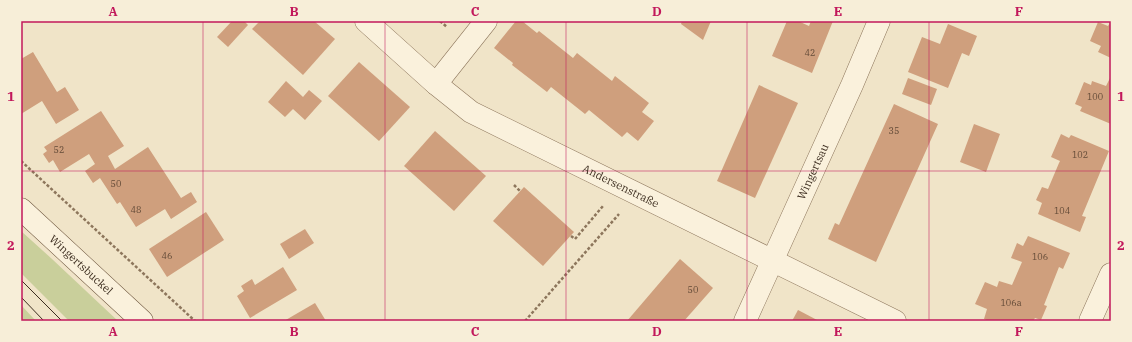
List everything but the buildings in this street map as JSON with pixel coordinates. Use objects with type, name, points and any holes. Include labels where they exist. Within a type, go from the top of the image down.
[{"type":"street","name":"Andersenstraße","points":[[366,21],[436,84],[471,112],[895,321]]},
{"type":"street","points":[[436,84],[486,21]]},
{"type":"street","name":"Wingertsau","points":[[745,321],[852,85],[878,21]]},
{"type":"street","name":"Wingertsbuckel","points":[[21,208],[142,321]]},
{"type":"street","points":[[1090,321],[1111,274]]},
{"type":"path","points":[[21,161],[195,321]]},
{"type":"path","points":[[514,185],[520,191]]},
{"type":"path","points":[[571,236],[575,239],[629,190]]},
{"type":"path","points":[[525,321],[629,190]]},
{"type":"green space","points":[[21,231],[118,321],[69,321],[21,273]]},
{"type":"green space","points":[[21,305],[36,321],[21,321]]},
{"type":"tram line","points":[[21,280],[62,321]]},
{"type":"tram line","points":[[21,297],[44,321]]}]
